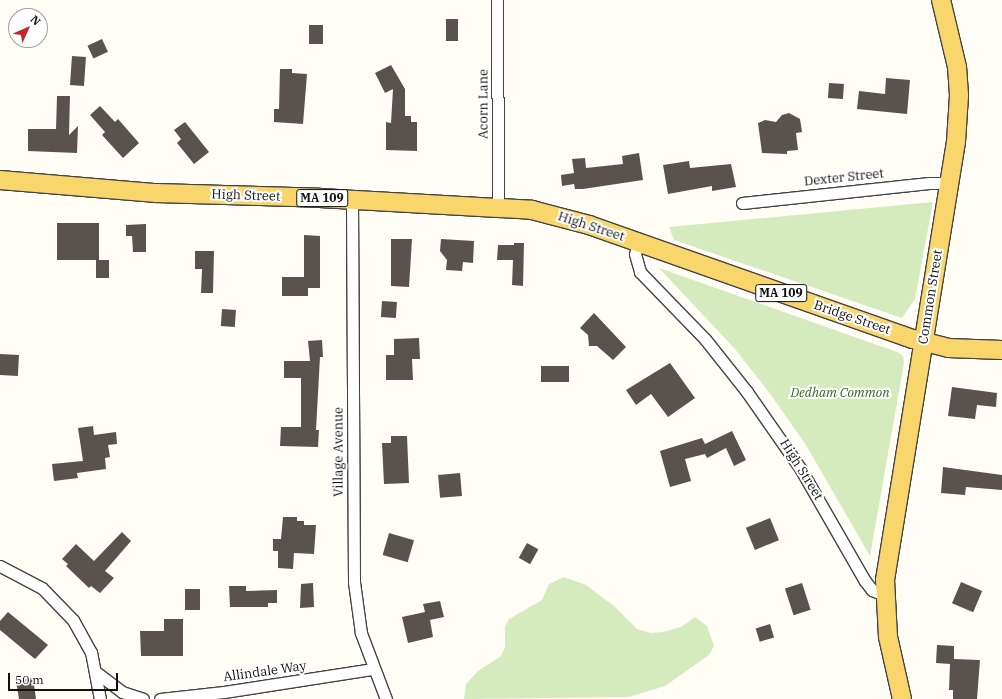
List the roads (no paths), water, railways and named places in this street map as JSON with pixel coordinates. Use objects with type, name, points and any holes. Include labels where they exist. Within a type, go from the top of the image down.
[{"type":"main road","name":"Common Street","points":[[885,595],[888,558],[949,183],[957,124],[958,81],[953,40],[941,0]]},
{"type":"main road","name":"High Street","points":[[0,180],[156,193],[498,207],[553,214],[638,243]]},
{"type":"main road","name":"Bridge Street","points":[[638,243],[923,342],[961,349],[1002,350]]},
{"type":"main road","points":[[885,595],[888,637],[902,699]]},
{"type":"street","name":"Acorn Lane","points":[[497,0],[498,207]]},
{"type":"street","name":"Dexter Street","points":[[742,203],[929,183],[949,183]]},
{"type":"street","name":"Village Avenue","points":[[352,200],[354,582],[361,633],[373,669],[386,699]]},
{"type":"street","name":"High Street","points":[[638,243],[636,254],[640,272],[704,339],[747,392],[800,468],[865,582],[876,593],[885,595]]},
{"type":"street","points":[[0,566],[33,582],[58,602],[85,640],[97,673],[100,699]]},
{"type":"street","name":"Allindale Way","points":[[160,699],[224,692],[373,669]]},
{"type":"street","points":[[97,673],[122,692],[143,699]]},
{"type":"park label","name":"Dedham Common","points":[[840,393]]}]
